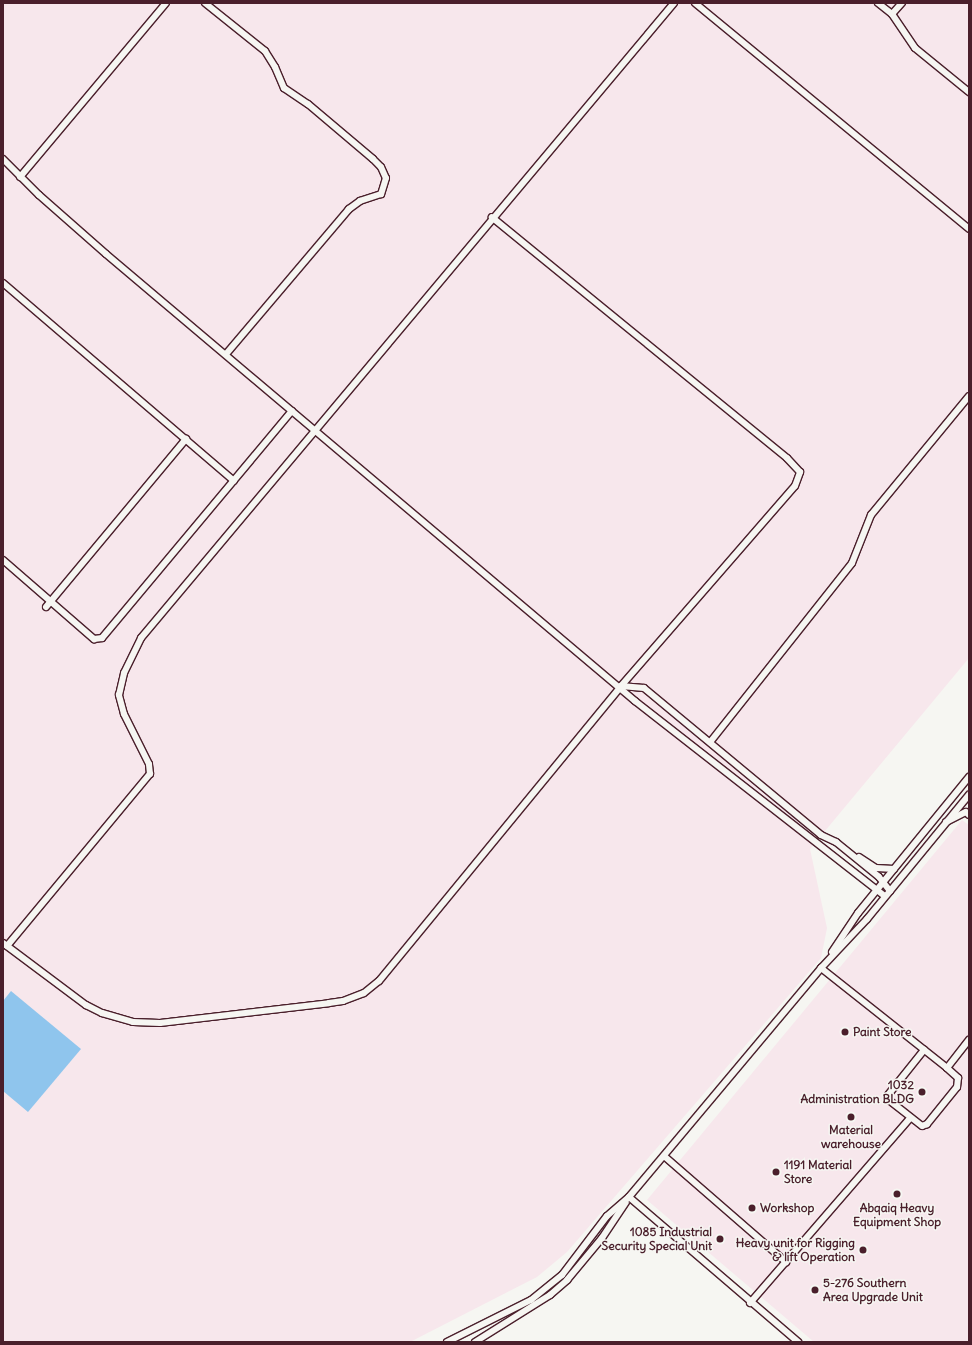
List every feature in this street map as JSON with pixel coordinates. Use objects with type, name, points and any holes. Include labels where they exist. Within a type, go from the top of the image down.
[{"type":"street","points":[[20,177],[166,3]]},
{"type":"street","points":[[205,3],[265,51],[275,67],[284,88],[308,104],[373,159],[381,167],[386,178],[381,194],[360,201],[349,209],[226,354]]},
{"type":"street","points":[[492,217],[787,458],[800,472],[795,486],[621,686],[379,980],[355,998],[178,1022],[133,1022],[102,1013],[86,1005],[5,944],[150,774],[149,764],[124,714],[120,695],[124,673],[142,638],[492,217],[674,3]]},
{"type":"street","points":[[695,3],[969,229]]},
{"type":"street","points":[[878,3],[892,14],[915,48],[969,92]]},
{"type":"street","points":[[892,14],[902,3]]},
{"type":"street","points":[[3,159],[20,177],[314,430],[621,686],[635,701],[877,889],[888,894]]},
{"type":"street","points":[[3,283],[234,481]]},
{"type":"street","points":[[711,741],[852,563],[871,515],[969,396]]},
{"type":"street","points":[[3,560],[94,639],[102,638],[292,411]]},
{"type":"street","points":[[46,607],[186,439]]},
{"type":"street","points":[[621,686],[644,688],[711,741],[821,835],[836,842],[876,868],[894,869]]},
{"type":"street","points":[[821,968],[877,889],[969,777]]},
{"type":"street","points":[[475,1342],[550,1295],[567,1280],[602,1238],[629,1197],[821,968],[888,894],[969,795]]},
{"type":"street","points":[[946,822],[966,812],[969,815]]},
{"type":"street","points":[[836,842],[883,882],[888,894]]},
{"type":"street","points":[[821,968],[947,1068],[958,1078],[957,1088],[927,1124],[918,1125],[889,1100],[888,1095],[924,1050]]},
{"type":"street","points":[[947,1068],[969,1040]]},
{"type":"street","points":[[750,1303],[910,1118]]},
{"type":"street","points":[[664,1156],[786,1262]]},
{"type":"street","points":[[629,1197],[750,1303],[798,1342]]},
{"type":"street","points":[[447,1342],[531,1300],[546,1290],[575,1260],[607,1216],[629,1197]]},
{"type":"shaded area","points":[[3,3],[969,3],[969,658],[810,849],[827,928],[821,958],[567,1252],[537,1277],[410,1342],[3,1342]]},
{"type":"shaded area","points":[[962,820],[969,825],[969,1342],[814,1342],[647,1200]]},
{"type":"water","points":[[11,991],[81,1049],[28,1112],[3,1091],[3,1001]]},
{"type":"place","name":"Paint Store","points":[[845,1032]]},
{"type":"place","name":"1032 Administration BLDG","points":[[922,1092]]},
{"type":"place","name":"Material warehouse","points":[[851,1117]]},
{"type":"place","name":"1191 Material Store","points":[[776,1172]]},
{"type":"place","name":"Abqaiq Heavy Equipment Shop","points":[[897,1194]]},
{"type":"place","name":"Workshop","points":[[752,1208]]},
{"type":"place","name":"1085 Industrial Security Special Unit","points":[[720,1239]]},
{"type":"place","name":"Heavy unit for Rigging & lift Operation","points":[[863,1250]]},
{"type":"place","name":"5-276 Southern Area Upgrade Unit","points":[[815,1290]]}]
